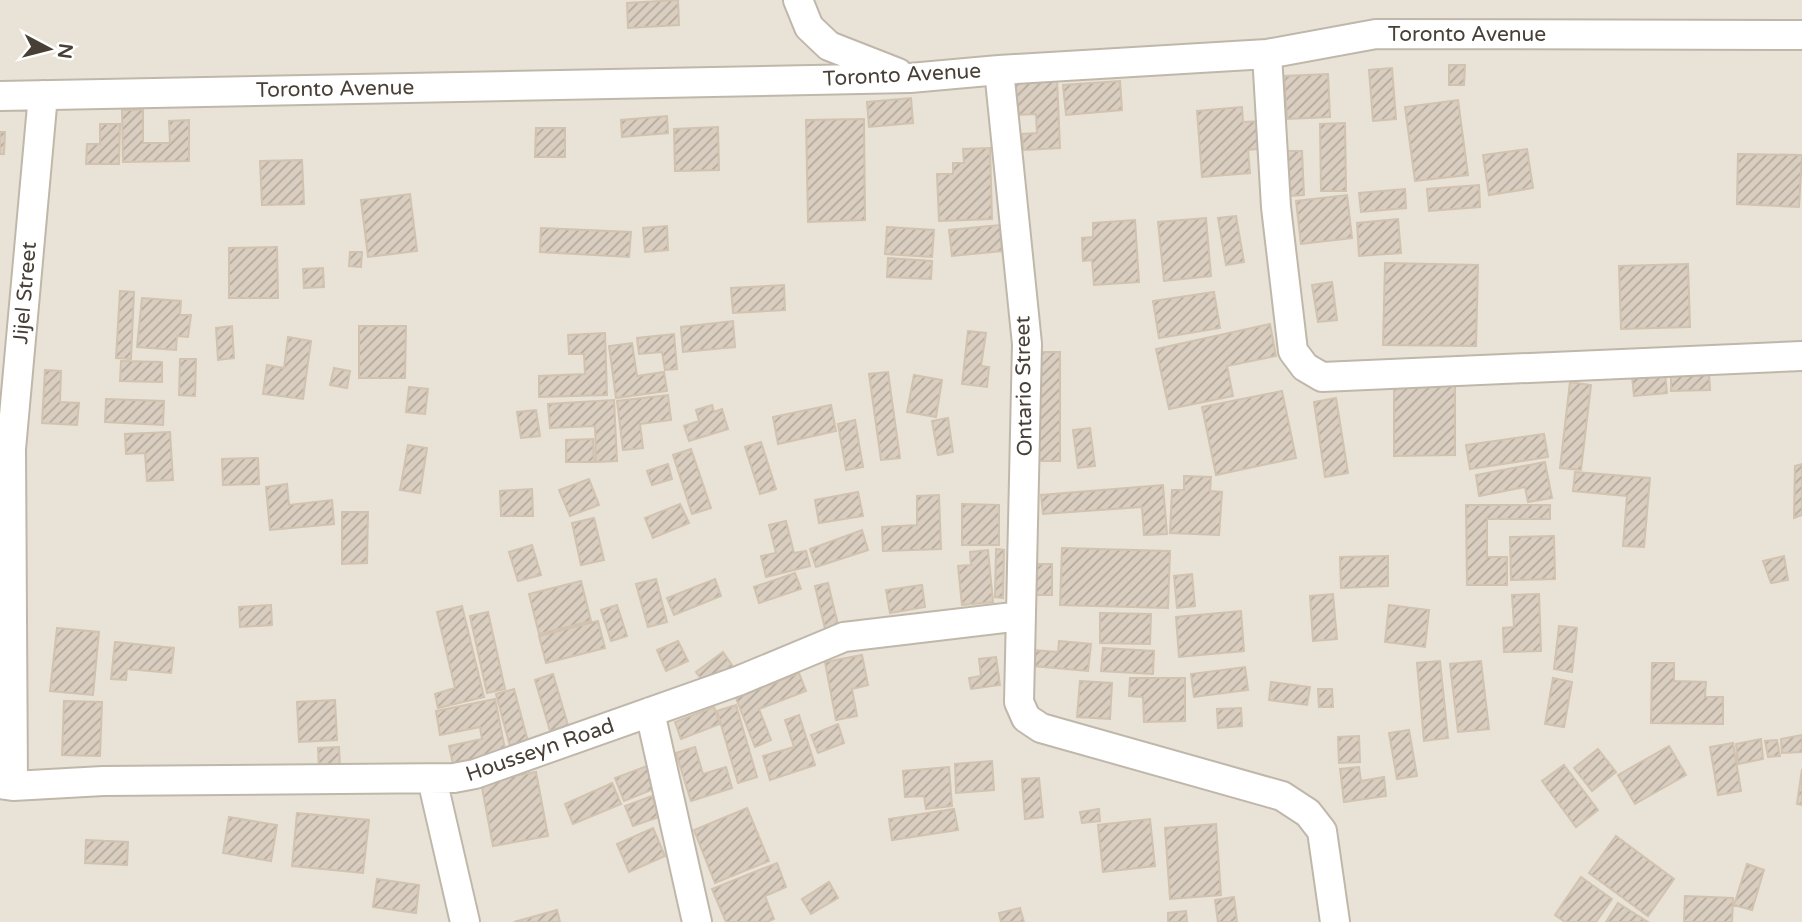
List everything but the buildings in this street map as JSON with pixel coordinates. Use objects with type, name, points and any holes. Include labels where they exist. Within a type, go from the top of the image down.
[{"type":"street","points":[[798,0],[808,27],[829,46],[910,78]]},
{"type":"street","name":"Toronto Avenue","points":[[0,96],[910,78],[1267,54],[1376,34],[1802,35]]},
{"type":"street","points":[[1267,54],[1276,207],[1293,351],[1305,367],[1322,377],[1802,356]]},
{"type":"street","name":"Ontario Street","points":[[999,70],[1027,344],[1019,702],[1026,718],[1041,727],[1282,796],[1308,813],[1322,831],[1335,922]]},
{"type":"street","name":"Jijel Street","points":[[6,785],[11,449],[44,95]]},
{"type":"street","name":"Housseyn Road","points":[[6,785],[103,781],[432,779],[475,774],[738,681],[844,637],[1021,616]]},
{"type":"street","points":[[650,712],[697,922]]},
{"type":"street","points":[[432,779],[466,922]]},
{"type":"shaded area","points":[[0,0],[1802,0],[1802,922],[0,922]]}]
